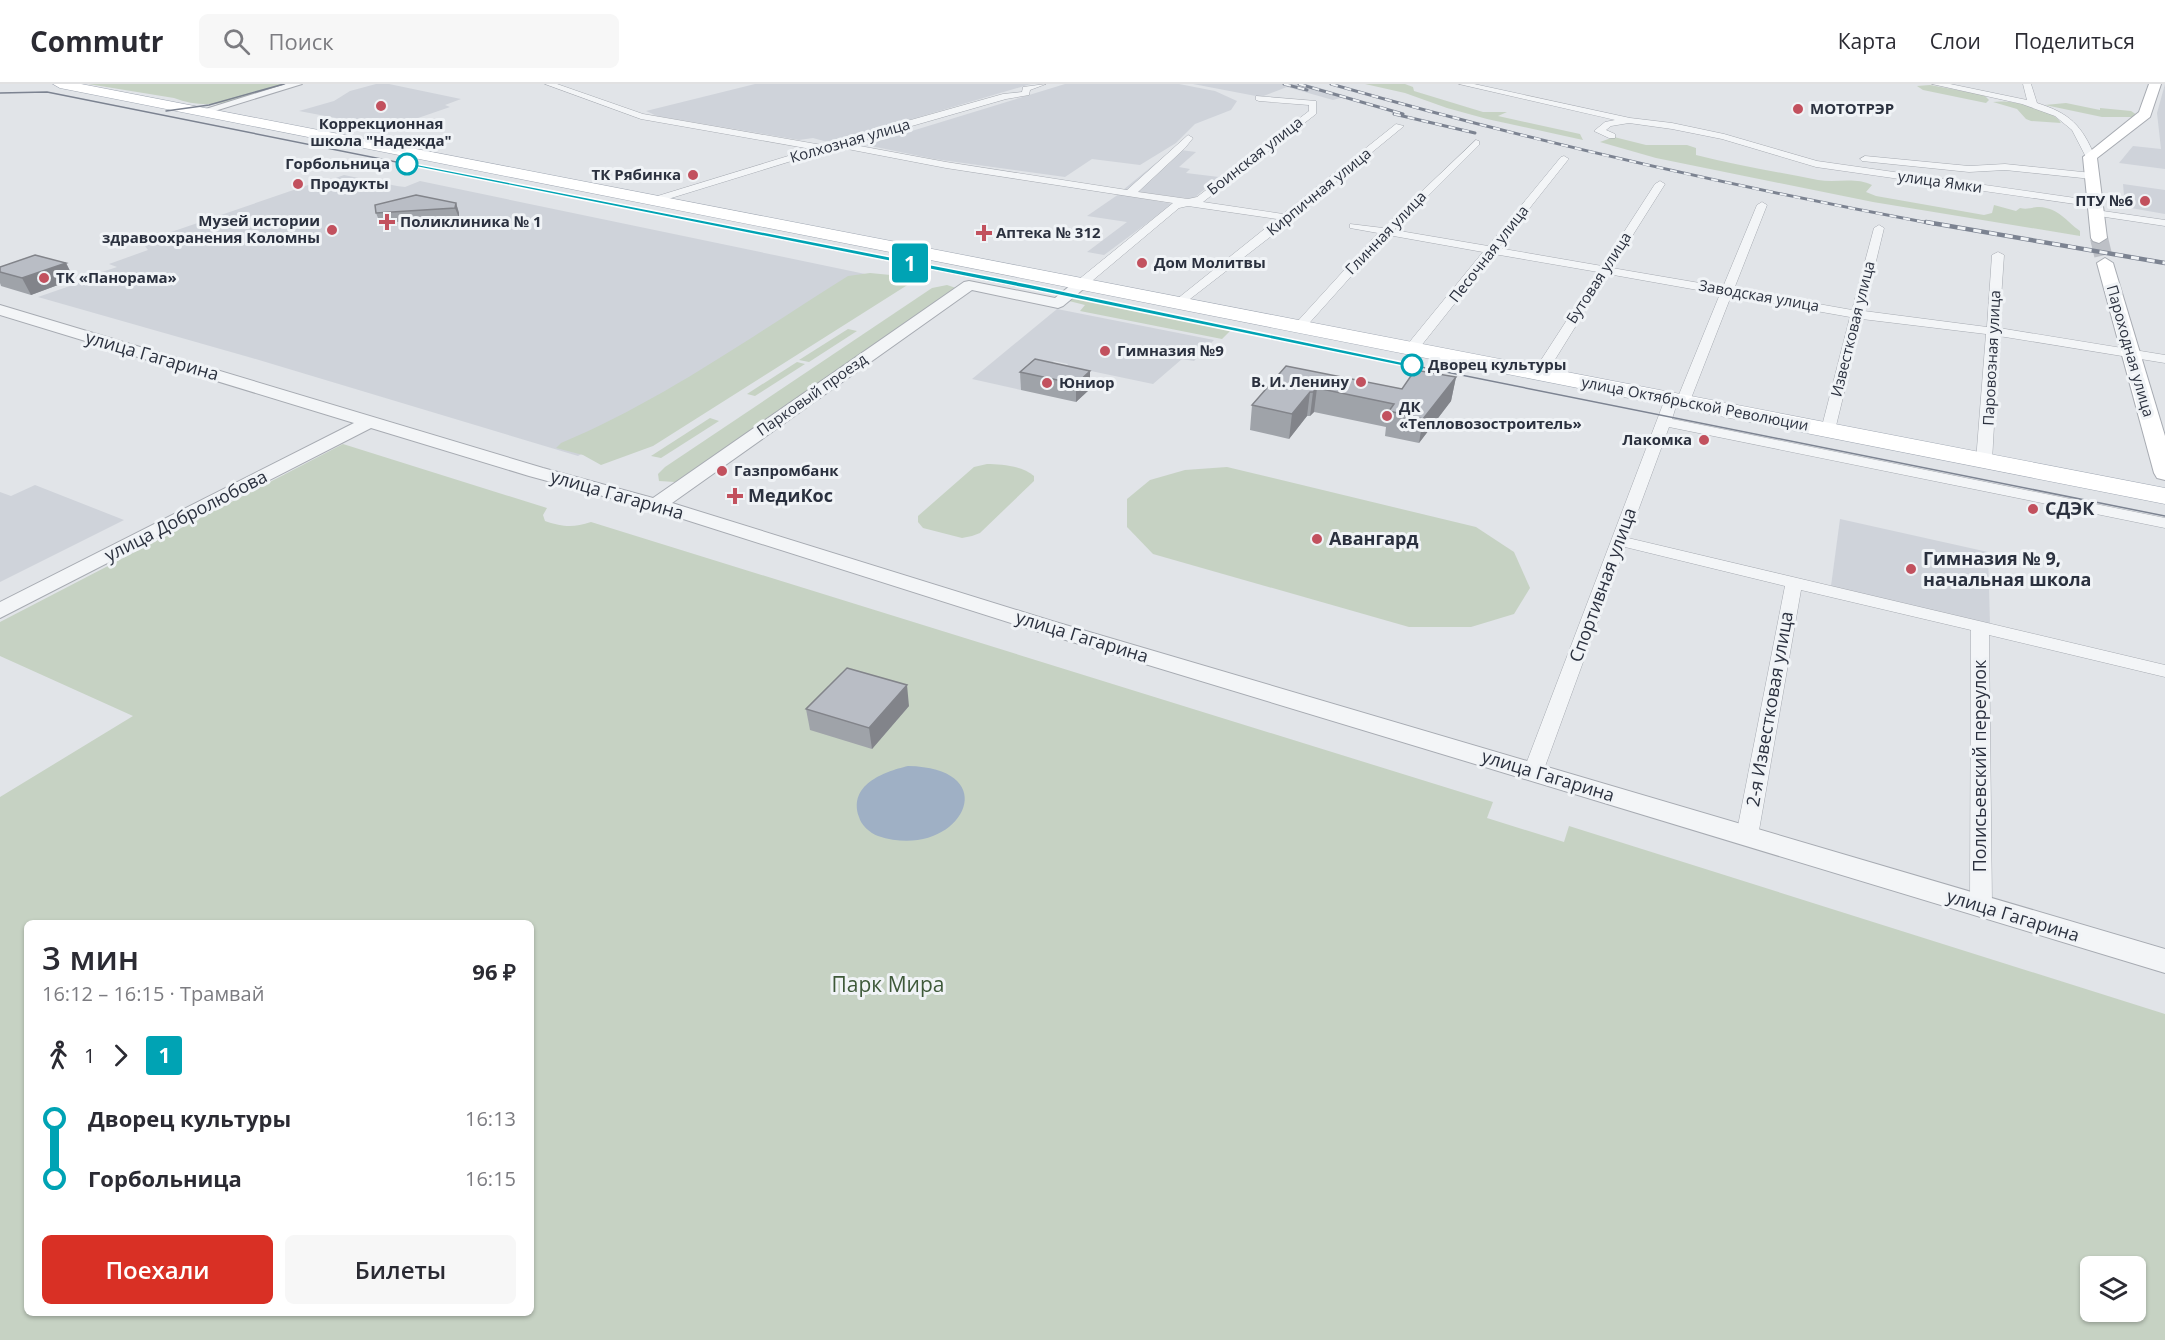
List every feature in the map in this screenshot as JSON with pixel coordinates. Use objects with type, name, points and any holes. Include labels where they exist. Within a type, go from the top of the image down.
[{"type":"main road","name":"улица Октябрьской Революции","points":[[60,84],[2165,496]]},
{"type":"main road","points":[[2099,238],[2090,157],[2145,114],[2155,84]]},
{"type":"main road","name":"Пароходная улица","points":[[2105,263],[2165,473]]},
{"type":"street","points":[[201,111],[297,84]]},
{"type":"street","points":[[549,84],[641,116],[823,148]]},
{"type":"street","name":"Колхозная улица","points":[[655,200],[823,148],[1006,96],[1016,96],[1026,93],[1026,89],[1042,84]]},
{"type":"street","name":"улица Ямки","points":[[1463,84],[1630,121],[1672,126],[1786,154],[1802,152],[1839,156]]},
{"type":"street","points":[[1940,84],[2033,105],[2058,114],[2070,122],[2083,139],[2090,157]]},
{"type":"street","points":[[2027,84],[2033,105]]},
{"type":"street","name":"Боинская улица","points":[[1082,283],[1175,206],[1201,199],[1313,112],[1313,103],[1259,98]]},
{"type":"street","name":"улица Ямки","points":[[1612,136],[1599,130],[1608,124],[1630,121]]},
{"type":"street","name":"Кирпичная улица","points":[[1181,303],[1400,126]]},
{"type":"street","points":[[1130,194],[1188,138]]},
{"type":"street","name":"Глинная улица","points":[[1300,326],[1385,232],[1476,143]]},
{"type":"street","points":[[837,144],[1130,194],[1288,218]]},
{"type":"street","name":"улица Ямки","points":[[1786,154],[1791,158],[1816,164],[2096,208],[2165,223]]},
{"type":"street","name":"улица Ямки","points":[[1856,158],[1969,169],[2022,168],[2092,176]]},
{"type":"street","name":"Песочная улица","points":[[1412,348],[1564,159]]},
{"type":"street","name":"Бутовая улица","points":[[1539,374],[1660,184]]},
{"type":"street","name":"Спортивная улица","points":[[1533,772],[1664,422],[1677,400],[1727,290],[1762,206]]},
{"type":"street","name":"Заводская улица","points":[[1354,226],[1856,314],[1992,331],[2165,359]]},
{"type":"street","name":"Известковая улица","points":[[1828,430],[1879,228]]},
{"type":"street","name":"Паровозная улица","points":[[1984,461],[1998,255]]},
{"type":"street","name":"Парковый проезд","points":[[656,505],[969,285],[1058,303],[1082,283]]},
{"type":"street","name":"улица Гагарина","points":[[0,310],[656,505],[1044,626],[2165,961]]},
{"type":"street","name":"улица Добролюбова","points":[[0,611],[371,421]]},
{"type":"street","points":[[1664,422],[2165,523]]},
{"type":"street","points":[[1619,541],[2165,671]]},
{"type":"street","name":"2-я Известковая улица","points":[[1747,836],[1794,582]]},
{"type":"street","name":"Полисьевский переулок","points":[[1980,627],[1981,906]]},
{"type":"shaded area","name":"Коррекционная школа \"Надежда\"","points":[[376,84],[389,84],[461,99],[445,105],[450,107],[389,128],[299,111],[334,101],[350,91]]},
{"type":"shaded area","points":[[755,84],[1031,84],[831,143],[813,138],[799,140],[657,116],[646,111]]},
{"type":"shaded area","points":[[1065,84],[1179,84],[1215,91],[1237,101],[1231,110],[1195,124],[1176,143],[1140,165],[1092,159],[1065,177],[934,159],[866,145]]},
{"type":"shaded area","points":[[1193,84],[1306,84],[1347,96],[1333,100],[1287,87],[1261,97]]},
{"type":"shaded area","points":[[2165,84],[2165,169],[2119,163],[2133,146],[2161,149],[2157,113]]},
{"type":"shaded area","points":[[1173,149],[1196,152],[1179,167],[1190,169],[1186,173],[1219,177],[1193,199],[1123,190]]},
{"type":"shaded area","points":[[344,175],[405,187],[420,181],[870,275],[578,456],[252,358],[38,297],[117,267],[109,264],[148,250],[142,242],[314,183],[319,184]]},
{"type":"shaded area","name":"ПТУ №6","points":[[2123,184],[2165,190],[2165,214],[2125,207]]},
{"type":"shaded area","points":[[1119,194],[1173,204],[1104,255],[1087,252],[1127,222],[1087,216]]},
{"type":"shaded area","name":"Гимназия №9","points":[[1057,309],[1214,340],[1194,361],[1182,359],[1153,384],[1067,366],[1068,364],[1054,361],[1021,390],[972,379]]},
{"type":"shaded area","points":[[35,485],[124,520],[0,582],[0,492],[11,496]]},
{"type":"shaded area","name":"Гимназия № 9, начальная школа","points":[[1840,519],[1988,552],[1990,624],[1831,586]]},
{"type":"green space","points":[[88,84],[292,84],[233,101],[204,104]]},
{"type":"green space","points":[[1365,84],[1405,84],[1413,87],[1414,91],[1483,112],[1507,112],[1498,116],[1580,134],[1583,140],[1487,119],[1405,93]]},
{"type":"green space","points":[[1930,85],[1984,95],[1989,100],[1986,103],[1923,90],[1917,86]]},
{"type":"green space","points":[[1993,102],[2010,102],[2040,109],[2061,123],[2031,121],[2017,109]]},
{"type":"green space","points":[[2066,103],[2100,110],[2100,108],[2131,111],[2137,115],[2134,117],[2102,117],[2045,105]]},
{"type":"green space","points":[[1614,137],[1646,145],[1687,145],[1696,148],[1696,155],[1818,180],[1866,183],[1872,185],[1866,192],[1876,196],[1984,215],[1992,213],[1994,205],[2016,211],[2020,208],[2046,208],[2062,216],[2080,231],[2080,236],[1873,202],[1656,158],[1600,142]]},
{"type":"green space","points":[[870,273],[901,276],[909,284],[653,446],[601,465],[583,455],[556,448],[561,443],[599,426],[672,387],[848,276]]},
{"type":"green space","points":[[947,285],[959,289],[675,482],[659,481],[658,474],[665,467],[932,288]]},
{"type":"green space","points":[[1073,297],[1231,330],[1222,339],[1080,311],[1085,305],[1069,301]]},
{"type":"green space","points":[[848,329],[857,331],[809,362],[799,360]]},
{"type":"green space","points":[[797,362],[805,364],[755,396],[747,394]]},
{"type":"green space","points":[[710,418],[719,421],[661,458],[651,456]]},
{"type":"green space","name":"Парк Мира","points":[[343,444],[547,508],[543,515],[545,521],[551,523],[573,526],[591,522],[1493,802],[1487,818],[1564,842],[1569,826],[2165,1014],[2165,1340],[0,1340],[0,797],[133,716],[0,656],[0,622]]},
{"type":"green space","points":[[987,464],[1005,465],[1024,470],[1034,476],[1034,481],[980,533],[962,538],[923,528],[918,522],[918,516],[974,467]]},
{"type":"green space","name":"Авангард","points":[[1227,467],[1476,527],[1514,552],[1530,588],[1514,614],[1471,627],[1409,627],[1153,554],[1127,527],[1127,499],[1150,480],[1185,470]]},
{"type":"water","points":[[908,766],[939,771],[958,782],[965,796],[962,812],[950,826],[931,837],[907,841],[875,835],[860,820],[857,806],[858,796],[863,788],[879,776]]},
{"type":"building","points":[[416,195],[456,203],[455,208],[376,213],[375,205]]},
{"type":"building","points":[[35,255],[66,263],[22,278],[0,272],[0,267]]},
{"type":"building","points":[[1035,359],[1090,371],[1076,384],[1020,372]]},
{"type":"building","points":[[1286,366],[1402,389],[1415,370],[1456,377],[1423,419],[1389,411],[1394,404],[1317,388],[1310,392],[1292,414],[1252,405]]},
{"type":"building","points":[[847,668],[907,685],[869,728],[806,709]]},
{"type":"tunnel","points":[[2099,238],[2105,263]]},
{"type":"tram line","points":[[166,111],[209,105],[284,84]]},
{"type":"tram line","points":[[0,93],[47,92],[2165,516]]},
{"type":"tram line","name":"1","points":[[407,164],[1029,286],[1412,365]]},
{"type":"railway","points":[[1284,84],[1307,90]]},
{"type":"railway","points":[[1299,84],[1403,114]]},
{"type":"railway","points":[[1331,84],[1480,125],[1631,161],[1934,224]]},
{"type":"railway","points":[[1394,114],[1475,133]]},
{"type":"railway","points":[[1926,222],[2165,263]]},
{"type":"place","name":"Коррекционная школа \"Надежда\"","points":[[381,106]]},
{"type":"place","name":"МОТОТРЭР","points":[[1798,109]]},
{"type":"place","name":"Горбольница","points":[[407,164]]},
{"type":"place","name":"ТК Рябинка","points":[[693,175]]},
{"type":"place","name":"Продукты","points":[[298,184]]},
{"type":"place","name":"ПТУ №6","points":[[2145,201]]},
{"type":"place","name":"Поликлиника № 1","points":[[387,222]]},
{"type":"place","name":"Музей истории здравоохранения Коломны","points":[[332,230]]},
{"type":"place","name":"Аптека № 312","points":[[984,233]]},
{"type":"place","name":"Дом Молитвы","points":[[1142,263]]},
{"type":"place","name":"ТК «Панорама»","points":[[44,278]]},
{"type":"place","name":"Гимназия №9","points":[[1105,351]]},
{"type":"place","name":"Дворец культуры","points":[[1412,365]]},
{"type":"place","name":"В. И. Ленину","points":[[1361,382]]},
{"type":"place","name":"Юниор","points":[[1047,383]]},
{"type":"place","name":"ДК «Тепловозостроитель»","points":[[1387,416]]},
{"type":"place","name":"Лакомка","points":[[1704,440]]},
{"type":"place","name":"Газпромбанк","points":[[722,471]]},
{"type":"place","name":"МедиКос","points":[[735,496]]},
{"type":"place","name":"СДЭК","points":[[2033,509]]},
{"type":"place","name":"Авангард","points":[[1317,539]]},
{"type":"place","name":"Гимназия № 9, начальная школа","points":[[1911,569]]}]
